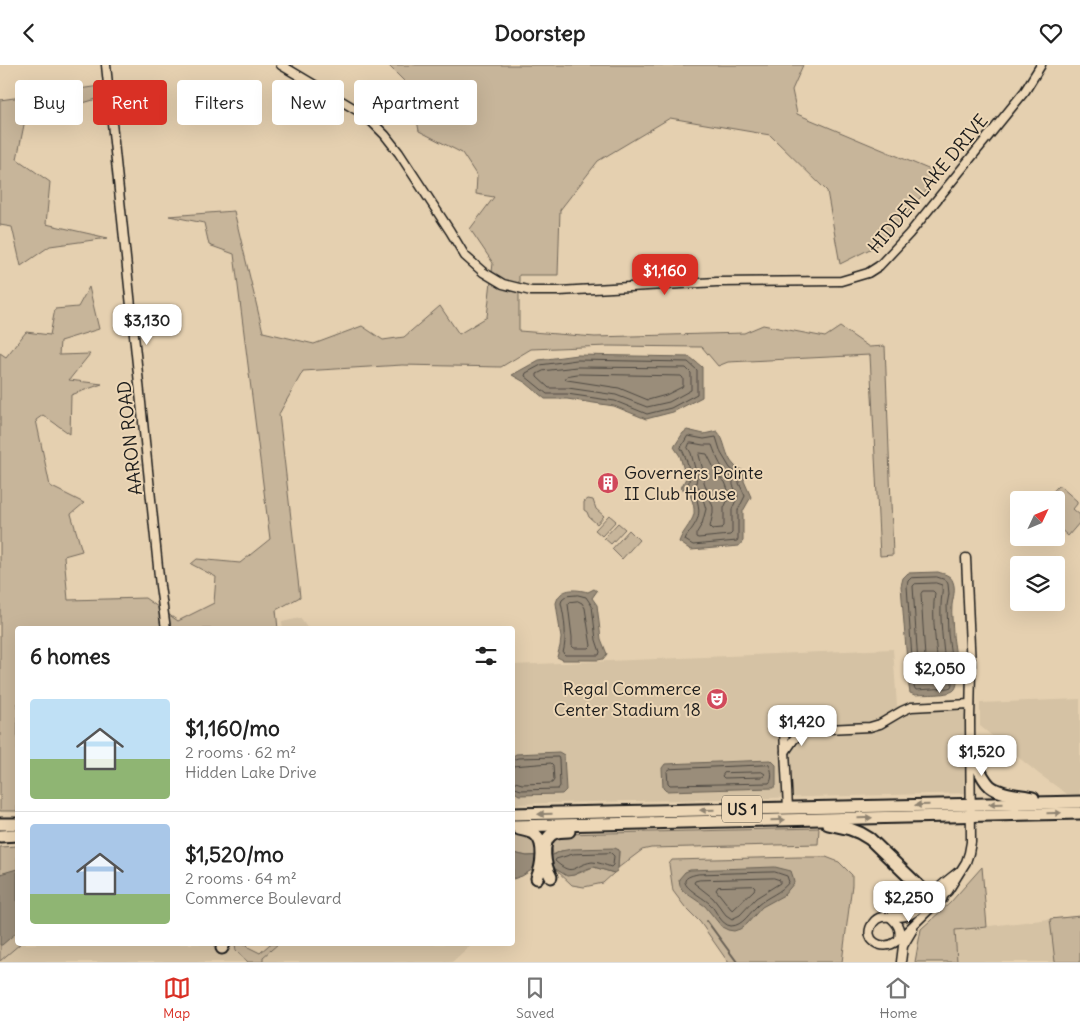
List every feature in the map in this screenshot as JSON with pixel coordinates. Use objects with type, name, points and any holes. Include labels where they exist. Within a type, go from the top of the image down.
[{"type":"highway","points":[[970,751],[984,779],[993,788],[1008,793],[1060,802]]},
{"type":"highway","name":"US 1","points":[[515,826],[799,819],[1080,802]]},
{"type":"highway","name":"US 1","points":[[515,814],[788,808],[1080,813]]},
{"type":"highway","points":[[799,819],[845,827],[865,836],[936,897]]},
{"type":"highway","points":[[543,846],[555,832],[582,831],[625,823]]},
{"type":"highway","points":[[0,824],[15,824]]},
{"type":"highway","points":[[515,827],[536,835],[543,846],[544,873]]},
{"type":"highway","points":[[0,835],[15,835]]},
{"type":"street","name":"AARON ROAD","points":[[106,65],[166,626]]},
{"type":"street","name":"HIDDEN LAKE DRIVE","points":[[281,65],[365,115],[386,135],[442,218],[465,256],[483,272],[503,284],[531,291],[717,282],[841,281],[868,273],[879,266],[909,234],[1025,91],[1041,65]]},
{"type":"street","points":[[900,962],[906,940],[936,897],[941,886],[958,872],[966,862],[971,842],[971,668],[966,558]]},
{"type":"street","points":[[788,808],[784,731],[870,727],[880,724],[911,707],[970,704]]},
{"type":"street","points":[[785,752],[794,739],[806,730]]},
{"type":"street","points":[[922,917],[892,945],[882,946],[875,944],[870,936],[870,930],[874,921],[881,917],[910,915],[936,897]]},
{"type":"street","points":[[890,917],[899,927],[899,939]]},
{"type":"shaded area","points":[[388,65],[803,65],[792,90],[797,114],[940,174],[882,243],[840,264],[827,191],[770,135],[670,118],[598,161],[560,210],[558,275],[519,275],[519,331],[595,337],[744,333],[763,325],[825,337],[840,327],[869,347],[885,346],[893,555],[880,556],[870,355],[728,362],[718,366],[702,347],[608,346],[531,349],[501,367],[402,365],[303,371],[279,414],[300,597],[276,610],[278,626],[15,626],[15,811],[0,811],[0,353],[6,357],[26,332],[50,335],[55,309],[78,307],[89,287],[99,329],[60,341],[59,355],[90,354],[69,380],[102,384],[71,395],[70,434],[43,415],[36,420],[50,486],[84,503],[71,514],[82,551],[64,556],[68,600],[145,598],[178,621],[214,603],[216,577],[191,564],[197,559],[240,563],[270,539],[234,254],[209,245],[204,223],[169,216],[234,211],[263,332],[314,344],[362,326],[383,340],[404,337],[440,306],[459,334],[487,317],[493,263],[470,229],[494,197],[476,194],[477,176],[462,153],[419,131],[418,125],[477,125],[477,80],[403,80]]},
{"type":"shaded area","points":[[93,87],[93,100],[83,103],[83,88]]},
{"type":"shaded area","points":[[15,98],[15,125],[24,125],[17,159],[50,182],[46,224],[108,238],[50,246],[21,266],[12,227],[0,225],[0,100]]},
{"type":"shaded area","points":[[1060,486],[1077,501],[1073,509],[1080,515],[1080,522],[1068,536],[1065,533],[1065,491],[1053,491]]},
{"type":"shaded area","points":[[588,499],[593,500],[596,509],[604,516],[597,524],[584,510],[584,502]]},
{"type":"shaded area","points":[[609,515],[616,521],[602,536],[595,530]]},
{"type":"shaded area","points":[[618,523],[625,529],[611,544],[604,538]]},
{"type":"shaded area","points":[[629,530],[639,540],[622,559],[612,549]]},
{"type":"shaded area","points":[[300,618],[306,626],[283,626],[282,622]]},
{"type":"shaded area","points":[[893,649],[897,706],[902,710],[970,704],[971,793],[515,804],[515,665]]},
{"type":"shaded area","points":[[1080,699],[1080,794],[1067,794],[980,726],[980,703]]},
{"type":"shaded area","points":[[819,828],[818,844],[651,848],[642,850],[618,868],[619,850],[561,851],[553,855],[551,840],[563,834]]},
{"type":"shaded area","points":[[515,834],[530,837],[538,844],[539,855],[527,856],[515,853]]},
{"type":"shaded area","points":[[15,846],[15,946],[237,946],[255,962],[0,962],[0,847]]},
{"type":"shaded area","points":[[15,846],[15,946],[18,946],[0,961],[0,847]]},
{"type":"shaded area","points":[[826,857],[839,862],[852,875],[842,962],[728,962],[700,922],[673,891],[669,864],[672,860]]},
{"type":"shaded area","points":[[594,867],[614,873],[603,883],[584,887],[572,885],[554,868],[572,875]]},
{"type":"shaded area","points":[[982,867],[987,927],[955,930],[957,962],[915,962],[921,929],[950,903]]},
{"type":"shaded area","points":[[1080,916],[1080,962],[1055,962],[1050,919]]},
{"type":"shaded area","points":[[1050,919],[1055,962],[957,962],[955,930]]},
{"type":"shaded area","points":[[235,946],[248,946],[260,953],[268,946],[276,946],[263,957],[263,962],[248,962],[236,951]]},
{"type":"shaded area","points":[[276,946],[470,946],[452,962],[263,962],[263,957]]},
{"type":"water","points":[[577,355],[690,357],[702,367],[702,397],[673,412],[646,419],[614,406],[567,399],[545,399],[526,383],[512,375],[539,360]]},
{"type":"water","points":[[687,430],[704,434],[717,431],[731,461],[736,467],[745,471],[744,481],[751,497],[743,511],[743,541],[739,546],[691,550],[679,542],[694,513],[694,505],[689,493],[681,488],[686,478],[680,456],[674,447]]},
{"type":"water","points":[[938,572],[949,576],[954,585],[952,612],[957,685],[953,691],[948,693],[915,695],[910,693],[909,687],[901,586],[903,578],[908,573]]},
{"type":"water","points":[[594,589],[597,591],[592,598],[597,605],[601,639],[607,654],[603,659],[598,660],[563,660],[557,657],[561,638],[556,603],[558,598],[569,590],[588,592]]},
{"type":"water","points":[[559,752],[564,755],[566,790],[562,794],[519,795],[515,792],[516,754]]},
{"type":"water","points":[[771,760],[776,765],[776,786],[773,788],[666,791],[663,788],[662,768],[665,764]]},
{"type":"water","points":[[615,848],[619,850],[617,871],[614,873],[594,867],[567,876],[554,868],[535,868],[515,878],[515,853],[527,856],[553,855],[572,849]]},
{"type":"water","points":[[775,867],[791,871],[794,883],[784,895],[762,907],[747,924],[734,931],[722,927],[705,906],[683,891],[680,886],[679,879],[685,872],[690,870]]},
{"type":"water","points":[[15,870],[15,934],[2,945],[0,945],[0,874]]},
{"type":"waterway","points":[[707,921],[737,962]]},
{"type":"place","name":"Governers Pointe II Club House","points":[[608,483]]},
{"type":"place","name":"Regal Commerce Center Stadium 18","points":[[717,699]]}]
